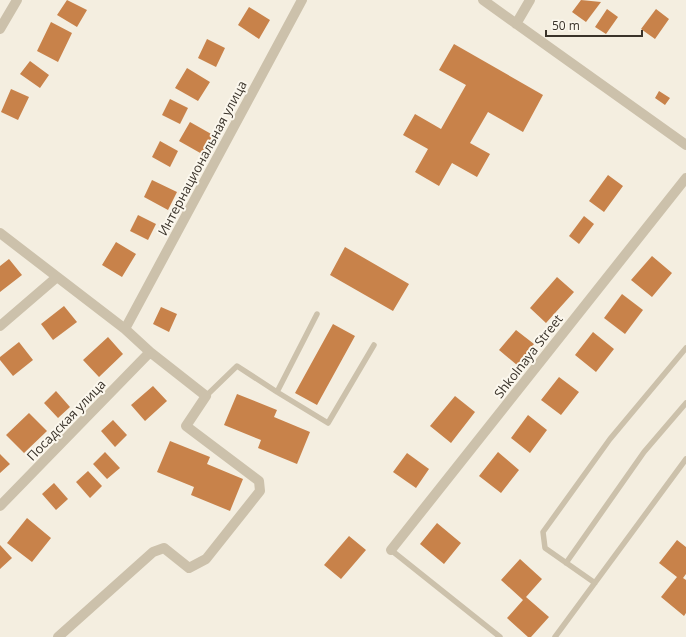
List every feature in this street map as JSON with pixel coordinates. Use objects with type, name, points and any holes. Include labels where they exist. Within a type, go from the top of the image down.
[{"type":"street","points":[[0,29],[18,0]]},
{"type":"street","name":"Интернациональная улица","points":[[125,329],[302,0]]},
{"type":"street","points":[[483,0],[686,145]]},
{"type":"street","points":[[516,24],[530,0]]},
{"type":"street","name":"Shkolnaya Street","points":[[391,550],[686,178]]},
{"type":"street","points":[[0,233],[125,329],[150,352],[206,396],[186,426],[259,481],[260,491],[206,560],[189,568],[164,548],[153,552],[58,637]]},
{"type":"street","points":[[0,326],[57,277]]},
{"type":"street","name":"Посадская улица","points":[[0,506],[150,352]]},
{"type":"lane","points":[[277,392],[317,314]]},
{"type":"lane","points":[[206,396],[237,366],[328,423],[374,345]]},
{"type":"lane","points":[[595,584],[545,548],[543,532],[610,440],[658,384],[686,348]]},
{"type":"lane","points":[[566,563],[644,452],[686,404]]},
{"type":"lane","points":[[555,637],[686,459]]},
{"type":"lane","points":[[391,550],[500,637]]},
{"type":"building","points":[[67,0],[87,10],[77,27],[57,15]]},
{"type":"building","points":[[581,0],[601,2],[586,22],[572,12]]},
{"type":"building","points":[[249,7],[270,20],[259,39],[238,25]]},
{"type":"building","points":[[607,9],[618,17],[606,34],[595,27]]},
{"type":"building","points":[[656,9],[669,19],[655,39],[641,29]]},
{"type":"building","points":[[51,22],[72,33],[58,62],[37,51]]},
{"type":"building","points":[[207,39],[225,48],[216,67],[198,58]]},
{"type":"building","points":[[454,44],[543,95],[523,132],[488,112],[470,143],[490,154],[477,177],[452,163],[439,186],[415,172],[428,149],[403,135],[415,114],[441,129],[466,85],[439,70]]},
{"type":"building","points":[[30,61],[49,75],[40,88],[20,74]]},
{"type":"building","points":[[187,68],[210,82],[198,101],[175,88]]},
{"type":"building","points":[[11,89],[29,97],[18,120],[1,112]]},
{"type":"building","points":[[659,91],[670,98],[665,105],[655,98]]},
{"type":"building","points":[[170,99],[188,108],[180,124],[162,115]]},
{"type":"building","points":[[190,122],[213,135],[202,154],[179,141]]},
{"type":"building","points":[[160,141],[178,151],[170,167],[152,157]]},
{"type":"building","points":[[608,175],[623,186],[604,212],[589,201]]},
{"type":"building","points":[[152,180],[177,192],[168,210],[144,197]]},
{"type":"building","points":[[138,215],[156,224],[148,240],[130,231]]},
{"type":"building","points":[[584,216],[594,224],[579,244],[569,236]]},
{"type":"building","points":[[116,242],[136,254],[122,277],[102,265]]},
{"type":"building","points":[[345,247],[409,284],[393,311],[330,275]]},
{"type":"building","points":[[652,256],[672,273],[652,297],[631,280]]},
{"type":"building","points":[[9,259],[22,275],[0,292],[0,266]]},
{"type":"building","points":[[557,277],[574,292],[546,323],[530,308]]},
{"type":"building","points":[[622,294],[643,310],[625,334],[604,318]]},
{"type":"building","points":[[64,306],[77,322],[53,340],[41,324]]},
{"type":"building","points":[[161,307],[177,314],[169,332],[153,324]]},
{"type":"building","points":[[333,324],[355,336],[317,405],[295,393]]},
{"type":"building","points":[[516,330],[534,344],[517,365],[499,350]]},
{"type":"building","points":[[593,332],[614,349],[596,372],[575,355]]},
{"type":"building","points":[[108,337],[123,354],[99,377],[83,360]]},
{"type":"building","points":[[19,342],[33,360],[13,376],[0,360],[0,357]]},
{"type":"building","points":[[559,377],[579,392],[561,415],[541,400]]},
{"type":"building","points":[[153,386],[167,401],[145,421],[131,405]]},
{"type":"building","points":[[56,391],[70,407],[58,418],[44,403]]},
{"type":"building","points":[[237,394],[277,410],[274,417],[310,432],[297,464],[258,448],[261,440],[224,425]]},
{"type":"building","points":[[455,396],[475,412],[451,443],[430,426]]},
{"type":"building","points":[[29,413],[47,431],[24,453],[6,435]]},
{"type":"building","points":[[528,415],[547,430],[530,453],[511,438]]},
{"type":"building","points":[[113,420],[127,435],[115,447],[101,431]]},
{"type":"building","points":[[170,441],[210,457],[207,464],[243,479],[230,511],[191,495],[194,487],[157,472]]},
{"type":"building","points":[[105,452],[120,468],[107,479],[93,464]]},
{"type":"building","points":[[498,452],[519,470],[501,493],[479,476]]},
{"type":"building","points":[[407,453],[429,469],[416,488],[393,472]]},
{"type":"building","points":[[0,454],[10,464],[0,473]]},
{"type":"building","points":[[88,471],[102,486],[90,498],[76,482]]},
{"type":"building","points":[[54,483],[68,499],[56,510],[42,494]]},
{"type":"building","points":[[27,518],[51,538],[32,562],[7,543]]},
{"type":"building","points":[[437,523],[461,543],[444,564],[420,544]]},
{"type":"building","points":[[349,536],[366,550],[341,579],[324,565]]},
{"type":"building","points":[[677,540],[686,547],[686,574],[683,578],[686,580],[686,613],[684,616],[661,597],[677,577],[659,563]]},
{"type":"building","points":[[0,545],[12,558],[0,569]]},
{"type":"building","points":[[520,559],[542,579],[526,597],[549,617],[531,637],[528,637],[507,618],[523,600],[501,580]]}]
